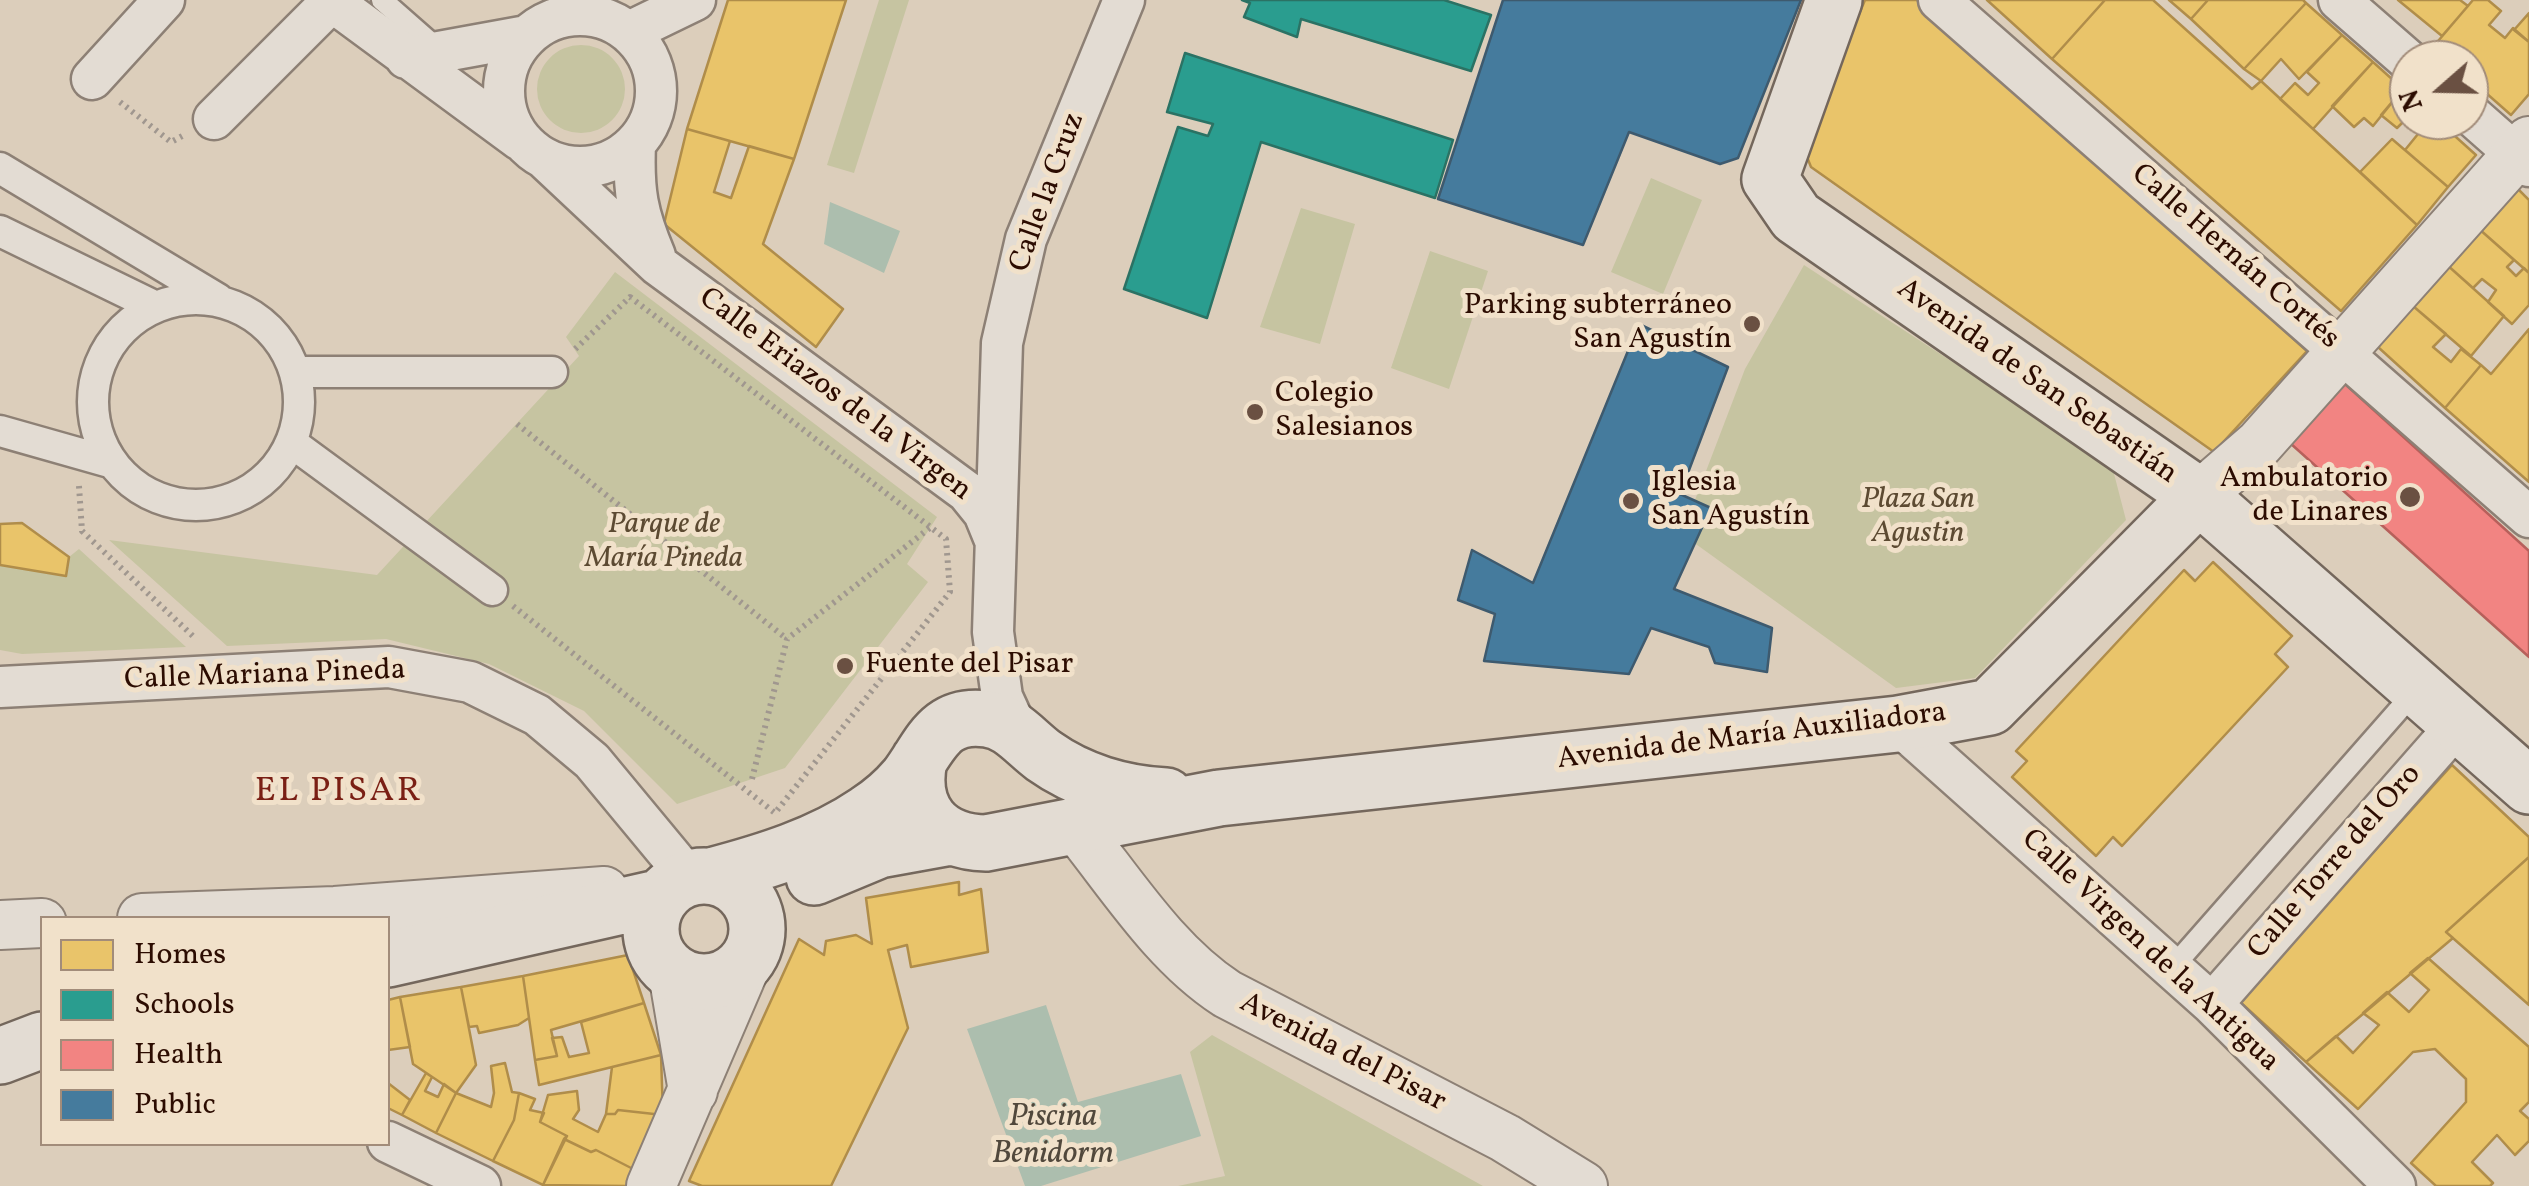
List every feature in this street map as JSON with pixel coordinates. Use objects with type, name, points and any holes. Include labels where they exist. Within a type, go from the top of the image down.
[{"type":"main road","name":"Avenida de San Sebastián","points":[[1834,0],[1770,180],[1796,217],[2199,496],[2460,723],[2522,765]]},
{"type":"main road","name":"Avenida de María Auxiliadora","points":[[676,908],[694,982],[718,981],[738,970],[784,896],[819,874],[878,850],[950,837],[986,843],[1219,798],[1898,724],[1990,707],[2199,496]]},
{"type":"main road","name":"Avenida de María Auxiliadora","points":[[936,742],[970,718],[988,719],[1005,724],[1028,746],[1060,767],[1115,789],[1219,798]]},
{"type":"main road","points":[[936,742],[916,777],[920,804],[950,837]]},
{"type":"main road","points":[[390,958],[587,915],[676,908],[852,822],[891,794],[936,742]]},
{"type":"main road","points":[[1004,838],[1025,822],[1036,804],[1040,784],[1028,746]]},
{"type":"main road","points":[[676,908],[726,882],[745,896],[756,918],[754,942]]},
{"type":"main road","points":[[0,1056],[40,1041]]},
{"type":"street","name":"Calle Eriazos de la Virgen","points":[[331,0],[424,55],[658,265],[966,492],[984,513],[996,540]]},
{"type":"street","points":[[214,119],[331,0]]},
{"type":"street","points":[[629,32],[695,0]]},
{"type":"street","name":"Calle la Cruz","points":[[1028,746],[1002,697],[993,632],[1002,342],[1026,239],[1124,0]]},
{"type":"street","name":"Calle Hernán Cortés","points":[[1940,0],[2529,517]]},
{"type":"street","points":[[2340,0],[2389,43]]},
{"type":"street","points":[[92,79],[145,6]]},
{"type":"street","points":[[577,15],[610,21],[629,32],[645,51],[656,87],[650,124],[635,144],[616,158],[592,166],[569,166],[535,151],[512,124],[505,101],[505,78],[513,55],[527,36],[545,23],[577,15]]},
{"type":"street","points":[[424,55],[527,36]]},
{"type":"street","points":[[2199,496],[2259,444],[2525,154],[2489,128]]},
{"type":"street","points":[[635,144],[633,188],[658,265]]},
{"type":"street","points":[[0,168],[220,300],[254,315],[280,340],[296,372],[298,420],[292,443],[275,469],[252,490],[224,502],[193,506],[162,500],[135,485],[113,464],[98,436],[93,406],[96,375],[108,347],[128,323],[154,306],[186,298],[220,300]]},
{"type":"street","points":[[0,230],[154,306]]},
{"type":"street","points":[[296,372],[552,372]]},
{"type":"street","points":[[0,432],[113,464]]},
{"type":"street","points":[[292,443],[492,590]]},
{"type":"street","name":"Calle la Cruz","points":[[936,742],[980,674],[993,632]]},
{"type":"street","name":"Calle Mariana Pineda","points":[[0,688],[389,667],[470,682],[537,715],[592,761],[676,908]]},
{"type":"street","name":"Calle Torre del Oro","points":[[2212,1004],[2460,723]]},
{"type":"street","name":"Calle Virgen de la Antigua","points":[[1898,724],[2212,1004],[2394,1186]]},
{"type":"street","name":"Avenida del Pisar","points":[[1028,746],[1051,793],[1191,968],[1227,994],[1505,1138],[1583,1186]]},
{"type":"street","name":"Avenida del Pisar","points":[[1129,815],[1119,825],[1114,841],[1138,905]]},
{"type":"street","name":"Avenida del Pisar","points":[[1004,838],[1068,852],[1138,905]]},
{"type":"street","points":[[197,916],[676,908],[693,1094]]},
{"type":"street","points":[[0,925],[40,923]]},
{"type":"street","points":[[651,1186],[754,942]]},
{"type":"street","points":[[390,1143],[480,1186]]},
{"type":"lane","points":[[382,0],[424,55]]},
{"type":"lane","points":[[2172,968],[2419,688]]},
{"type":"path","points":[[92,79],[171,142],[214,119]]},
{"type":"path","points":[[492,590],[775,813],[950,592],[946,538],[630,297],[552,372]]},
{"type":"path","points":[[517,424],[787,638]]},
{"type":"path","points":[[76,452],[82,531],[204,647]]},
{"type":"path","points":[[752,779],[787,638],[931,527]]},
{"type":"green space","points":[[879,0],[909,0],[854,173],[827,165]]},
{"type":"green space","points":[[581,45],[612,58],[625,89],[612,120],[581,133],[550,120],[537,89],[550,58]]},
{"type":"green space","points":[[1651,178],[1702,200],[1663,294],[1611,272]]},
{"type":"green space","points":[[1301,208],[1355,224],[1320,344],[1260,327]]},
{"type":"green space","points":[[1430,251],[1488,271],[1449,389],[1391,368]]},
{"type":"green space","name":"Plaza San Agustin","points":[[1804,265],[2112,466],[2126,520],[1975,678],[1896,688],[1693,542],[1711,509],[1695,500],[1745,369]]},
{"type":"green space","name":"Parque de María Pineda","points":[[615,272],[937,517],[907,564],[928,582],[785,768],[677,804],[584,711],[489,664],[386,639],[227,646],[109,540],[377,575],[579,356],[566,337]]},
{"type":"green space","points":[[79,549],[186,647],[22,654],[0,650],[0,565],[66,576],[69,557]]},
{"type":"green space","points":[[1212,1035],[1483,1186],[1178,1186],[1225,1176],[1190,1052]]},
{"type":"water","points":[[830,202],[900,231],[884,273],[824,244]]},
{"type":"water","name":"Piscina Benidorm","points":[[1046,1005],[1078,1102],[1181,1074],[1201,1136],[1041,1186],[1025,1186],[967,1029]]},
{"type":"building: Homes","points":[[728,0],[846,0],[794,159],[687,129]]},
{"type":"building: Homes","points":[[1865,0],[1917,0],[2307,351],[2214,452],[1811,167],[1803,147]]},
{"type":"building: Homes","points":[[1987,0],[2105,0],[2052,59]]},
{"type":"building: Homes","points":[[2105,0],[2153,0],[2252,89],[2261,81],[2417,225],[2341,311],[2052,59]]},
{"type":"building: Homes","points":[[2169,0],[2208,0],[2191,19]]},
{"type":"building: Homes","points":[[2208,0],[2306,3],[2244,69],[2191,19]]},
{"type":"building: Homes","points":[[2398,0],[2460,0],[2468,6],[2442,36]]},
{"type":"building: Homes","points":[[2473,0],[2488,0],[2501,11],[2489,25],[2505,38],[2513,28],[2529,42],[2529,94],[2511,115],[2489,96],[2489,40],[2439,40]]},
{"type":"building: Homes","points":[[2306,3],[2342,35],[2299,79],[2281,59],[2261,81],[2244,69]]},
{"type":"building: Homes","points":[[2529,13],[2529,42],[2514,30]]},
{"type":"building: Homes","points":[[2342,35],[2373,62],[2313,129],[2280,99],[2295,83],[2308,95],[2319,83],[2307,72]]},
{"type":"building: Homes","points":[[2373,62],[2389,76],[2389,106],[2373,126],[2364,118],[2354,127],[2332,106]]},
{"type":"building: Homes","points":[[2389,106],[2389,122],[2381,115]]},
{"type":"building: Homes","points":[[687,129],[730,141],[714,192],[731,198],[749,146],[794,159],[763,244],[843,309],[816,347],[664,224]]},
{"type":"building: Homes","points":[[2393,140],[2448,187],[2417,225],[2360,172]]},
{"type":"building: Homes","points":[[2413,140],[2459,140],[2476,155],[2448,187],[2405,150]]},
{"type":"building: Homes","points":[[2515,186],[2529,200],[2529,273],[2478,228]]},
{"type":"building: Homes","points":[[2478,228],[2514,260],[2507,267],[2516,276],[2524,268],[2529,273],[2529,305],[2512,324],[2488,302],[2496,290],[2482,279],[2473,288],[2446,264]]},
{"type":"building: Homes","points":[[2446,264],[2504,316],[2471,356],[2413,306]]},
{"type":"building: Homes","points":[[2413,306],[2446,334],[2433,347],[2451,362],[2461,349],[2481,365],[2445,408],[2378,347]]},
{"type":"building: Homes","points":[[2529,329],[2529,482],[2445,408],[2481,365],[2491,374]]},
{"type":"building: Homes","points":[[22,523],[69,557],[66,576],[0,565],[0,524]]},
{"type":"building: Homes","points":[[2213,562],[2292,636],[2275,654],[2288,667],[2122,846],[2113,837],[2096,856],[2012,777],[2027,761],[2016,751],[2184,570],[2195,581]]},
{"type":"building: Homes","points":[[2452,765],[2529,837],[2529,857],[2446,932],[2453,938],[2306,1062],[2239,1001]]},
{"type":"building: Homes","points":[[2529,857],[2529,1005],[2446,932]]},
{"type":"building: Homes","points":[[959,882],[959,895],[981,889],[988,952],[911,967],[907,945],[888,950],[908,1028],[831,1186],[702,1186],[689,1181],[799,939],[824,955],[826,941],[856,935],[872,944],[866,898]]},
{"type":"building: Homes","points":[[628,955],[644,1003],[551,1030],[557,1056],[535,1060],[523,976]]},
{"type":"building: Homes","points":[[2428,958],[2529,1047],[2529,1102],[2520,1111],[2529,1119],[2529,1141],[2515,1155],[2497,1135],[2472,1162],[2493,1183],[2490,1186],[2436,1186],[2411,1163],[2466,1102],[2466,1079],[2435,1049],[2413,1052],[2358,1109],[2306,1062],[2336,1036],[2353,1053],[2379,1025],[2363,1013],[2387,992],[2409,1012],[2429,990],[2410,973]]},
{"type":"building: Homes","points":[[523,976],[529,1018],[518,1025],[479,1033],[477,1026],[469,1027],[461,987]]},
{"type":"building: Homes","points":[[461,987],[476,1065],[456,1093],[413,1064],[400,997]]},
{"type":"building: Homes","points":[[400,997],[410,1047],[390,1050],[390,1000]]},
{"type":"building: Homes","points":[[644,1003],[661,1055],[539,1085],[535,1060],[557,1056],[552,1038],[562,1037],[569,1057],[589,1053],[581,1022]]},
{"type":"building: Homes","points":[[661,1055],[663,1115],[618,1110],[606,1114],[612,1067]]},
{"type":"building: Homes","points":[[505,1063],[512,1092],[519,1093],[514,1120],[493,1161],[436,1133],[456,1093],[491,1107],[491,1066]]},
{"type":"building: Homes","points":[[426,1073],[432,1077],[425,1091],[438,1097],[444,1084],[456,1093],[436,1133],[402,1115]]},
{"type":"building: Homes","points":[[390,1085],[410,1100],[402,1115],[390,1109]]},
{"type":"building: Homes","points":[[577,1091],[579,1110],[573,1119],[598,1132],[606,1114],[618,1110],[663,1115],[635,1170],[564,1139],[567,1136],[540,1122],[548,1095]]},
{"type":"building: Homes","points":[[519,1093],[535,1099],[530,1110],[544,1113],[540,1122],[567,1136],[543,1185],[493,1161],[514,1120]]},
{"type":"building: Homes","points":[[564,1139],[635,1170],[627,1186],[543,1185]]},
{"type":"building: Schools","points":[[1242,0],[1444,0],[1491,15],[1471,71],[1301,19],[1297,37],[1244,17],[1250,3]]},
{"type":"building: Schools","points":[[1185,53],[1453,140],[1435,198],[1261,142],[1207,318],[1124,289],[1178,127],[1208,136],[1213,124],[1167,112]]},
{"type":"building: Health","name":"Ambulatorio de Linares","points":[[2344,383],[2529,551],[2529,657],[2290,443]]},
{"type":"building: Public","points":[[1503,0],[1801,0],[1738,158],[1720,164],[1629,132],[1583,245],[1438,199]]},
{"type":"building: Public","name":"Iglesia San Agustín","points":[[1639,324],[1728,367],[1680,494],[1711,508],[1674,589],[1772,628],[1767,672],[1715,663],[1709,647],[1651,628],[1629,674],[1484,661],[1495,614],[1458,600],[1472,550],[1533,583]]},
{"type":"place","name":"Parking subterráneo San Agustín","points":[[1752,324]]},
{"type":"place","name":"Colegio Salesianos","points":[[1255,412]]},
{"type":"place","name":"Ambulatorio de Linares","points":[[2410,497]]},
{"type":"place","name":"Iglesia San Agustín","points":[[1631,501]]},
{"type":"place","name":"Fuente del Pisar","points":[[845,666]]},
{"type":"district","name":"EL PISAR","points":[[339,794]]}]
